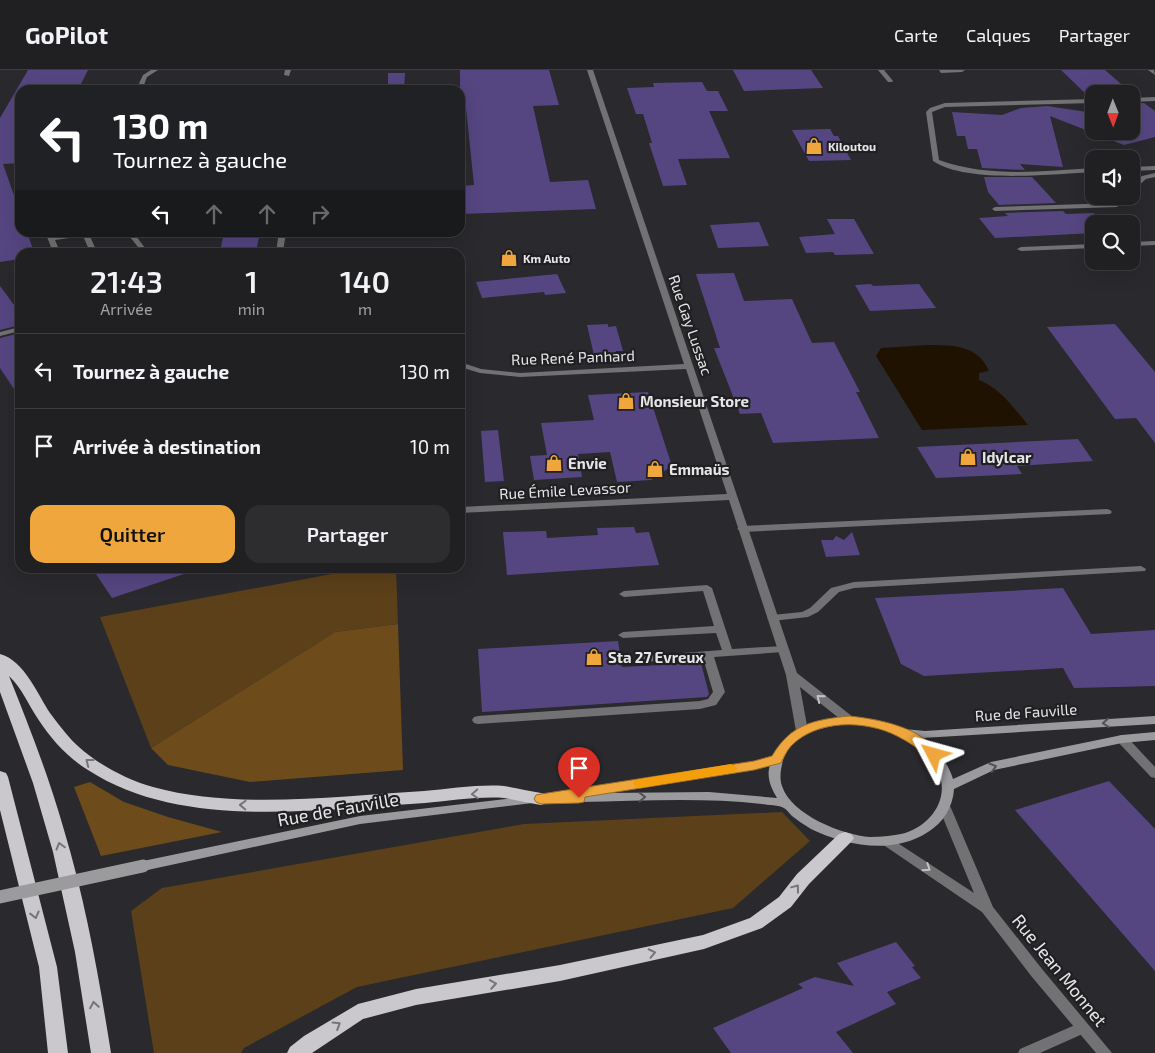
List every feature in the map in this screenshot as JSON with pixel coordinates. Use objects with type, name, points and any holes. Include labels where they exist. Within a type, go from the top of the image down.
[{"type":"highway","points":[[0,659],[23,680],[44,716],[65,743],[94,766],[121,781],[149,792],[177,798],[227,804],[270,806],[502,792],[541,799]]},
{"type":"highway","points":[[0,672],[28,746],[61,851],[88,969],[102,1053]]},
{"type":"highway","points":[[0,777],[48,967],[58,1053]]},
{"type":"highway","points":[[0,818],[20,851]]},
{"type":"highway","points":[[297,1053],[358,1012],[416,997],[560,974],[704,942],[756,923],[785,902],[803,879],[845,838]]},
{"type":"main road","points":[[849,720],[875,723],[900,732],[919,742],[934,755],[944,770],[949,786],[945,808],[932,824],[912,835],[886,841],[866,842],[845,838],[822,830],[802,819],[787,804],[778,790],[774,774],[776,759],[786,743],[802,731],[824,723],[849,720]]},
{"type":"main road","name":"Rue de Fauville","points":[[900,732],[925,735],[1155,720]]},
{"type":"main road","points":[[949,786],[991,766],[1122,739],[1155,736]]},
{"type":"main road","points":[[541,799],[754,766],[776,759]]},
{"type":"main road","points":[[541,799],[694,796],[759,799],[787,804]]},
{"type":"main road","name":"Rue de Fauville","points":[[0,897],[360,820],[541,799]]},
{"type":"street","points":[[143,73],[155,70]]},
{"type":"street","name":"Rue Gay Lussac","points":[[590,70],[792,675],[802,731]]},
{"type":"street","points":[[881,70],[890,81]]},
{"type":"street","points":[[941,71],[962,70]]},
{"type":"street","points":[[1151,70],[1155,73]]},
{"type":"street","points":[[1140,100],[1155,99]]},
{"type":"street","points":[[1085,101],[945,105],[932,108],[929,112],[936,161],[952,168],[1006,174],[1085,170]]},
{"type":"street","points":[[1140,168],[1155,168]]},
{"type":"street","points":[[1140,181],[1144,177],[1155,174]]},
{"type":"street","points":[[995,209],[1117,205]]},
{"type":"street","points":[[133,237],[142,248]]},
{"type":"street","points":[[1140,244],[1155,243]]},
{"type":"street","points":[[1021,249],[1085,246]]},
{"type":"street","points":[[0,334],[15,330]]},
{"type":"street","name":"Rue René Panhard","points":[[465,366],[480,371],[520,375],[688,366]]},
{"type":"street","name":"Rue Émile Levassor","points":[[465,510],[732,497]]},
{"type":"street","points":[[742,529],[1107,512]]},
{"type":"street","points":[[772,618],[804,614],[814,610],[835,590],[854,585],[1141,569]]},
{"type":"street","points":[[624,594],[707,588],[728,653]]},
{"type":"street","points":[[623,635],[720,629]]},
{"type":"street","points":[[642,659],[783,649]]},
{"type":"street","points":[[478,720],[700,705],[712,702],[719,692],[708,655]]},
{"type":"street","points":[[792,675],[849,720]]},
{"type":"street","points":[[1122,739],[1155,774]]},
{"type":"street","name":"Rue Jean Monnet","points":[[945,808],[987,909],[1082,1028],[1105,1053]]},
{"type":"street","name":"Rue Jean Monnet","points":[[886,841],[987,909]]},
{"type":"street","points":[[1025,1053],[1082,1028]]},
{"type":"shaded area","points":[[928,345],[955,346],[971,351],[978,356],[989,371],[979,373],[979,380],[1000,393],[1028,425],[922,430],[876,356],[881,348]]},
{"type":"shaded area","points":[[337,573],[396,573],[398,624],[335,632],[151,748],[100,617]]},
{"type":"shaded area","points":[[398,624],[403,770],[250,782],[168,765],[151,748],[335,632]]},
{"type":"shaded area","points":[[90,782],[124,802],[222,832],[101,856],[74,787]]},
{"type":"shaded area","points":[[782,812],[810,841],[733,908],[357,987],[244,1048],[241,1053],[154,1053],[131,911],[162,888],[524,824]]},
{"type":"building","points":[[28,70],[88,70],[80,85],[19,85]]},
{"type":"building","points":[[460,70],[549,70],[559,105],[533,106],[550,182],[588,180],[596,209],[465,214],[465,186],[474,185],[465,108],[465,85],[460,85]]},
{"type":"building","points":[[733,70],[811,70],[823,88],[744,91]]},
{"type":"building","points":[[1061,70],[1105,70],[1122,85],[1085,85],[1085,93]]},
{"type":"building","points":[[388,73],[405,73],[404,85],[388,85]]},
{"type":"building","points":[[702,82],[707,91],[718,91],[728,111],[709,111],[730,158],[678,159],[687,185],[663,186],[649,143],[652,143],[643,114],[636,114],[627,88],[654,87],[653,83]]},
{"type":"building","points":[[15,92],[15,163],[3,164],[15,198],[15,237],[29,237],[33,248],[15,248],[15,260],[0,262],[0,118]]},
{"type":"building","points":[[1140,103],[1144,103],[1155,111],[1155,137],[1124,145],[1111,140],[1140,140]]},
{"type":"building","points":[[1047,106],[1085,112],[1085,130],[1050,116],[1063,167],[1020,164],[1025,170],[982,168],[977,149],[968,149],[965,136],[957,136],[952,112],[1002,115],[1021,108]]},
{"type":"building","points":[[830,129],[834,136],[838,136],[851,160],[809,161],[792,130]]},
{"type":"building","points":[[984,177],[1032,177],[1056,203],[999,205],[988,192]]},
{"type":"building","points":[[1063,211],[1066,214],[1094,213],[1094,215],[1085,215],[1085,233],[995,238],[979,218],[1008,216],[1005,213]]},
{"type":"building","points":[[827,219],[854,219],[874,254],[835,255],[833,252],[806,253],[799,237],[835,234]]},
{"type":"building","points":[[759,222],[769,246],[718,248],[710,225]]},
{"type":"building","points":[[223,237],[259,237],[257,248],[221,248]]},
{"type":"building","points":[[734,273],[744,301],[792,299],[812,343],[834,342],[860,392],[856,392],[879,438],[773,443],[761,413],[740,414],[714,348],[720,348],[696,274]]},
{"type":"building","points":[[557,274],[566,293],[545,295],[544,292],[482,298],[476,282]]},
{"type":"building","points":[[871,284],[873,286],[919,284],[936,308],[870,311],[855,285]]},
{"type":"building","points":[[0,286],[15,306],[15,326],[0,330]]},
{"type":"building","points":[[608,324],[608,327],[616,326],[623,351],[616,351],[617,356],[599,357],[594,355],[587,325]]},
{"type":"building","points":[[1115,324],[1155,372],[1155,443],[1136,418],[1115,419],[1047,327]]},
{"type":"building","points":[[15,334],[15,390],[0,368],[0,338]]},
{"type":"building","points":[[648,392],[672,466],[651,480],[617,482],[610,452],[578,454],[582,477],[534,480],[530,456],[547,455],[541,423],[594,420],[588,395]]},
{"type":"building","points":[[498,430],[504,481],[485,482],[481,431]]},
{"type":"building","points":[[1078,439],[1093,461],[1017,466],[1022,474],[936,478],[917,447]]},
{"type":"building","points":[[634,527],[636,533],[649,532],[659,565],[507,575],[503,532],[546,531],[547,538],[598,535],[597,528]]},
{"type":"building","points":[[852,532],[860,555],[826,557],[821,540],[833,540],[836,536],[844,540]]},
{"type":"building","points":[[95,573],[187,573],[112,598]]},
{"type":"building","points":[[1063,588],[1091,634],[1155,630],[1155,686],[1074,688],[1063,668],[924,676],[901,664],[875,598]]},
{"type":"building","points":[[618,641],[622,667],[701,663],[709,694],[707,697],[482,712],[478,649]]},
{"type":"building","points":[[1109,781],[1155,829],[1155,971],[1015,810]]},
{"type":"building","points":[[896,942],[915,966],[912,967],[921,978],[887,992],[896,1004],[836,1032],[853,1053],[731,1053],[713,1028],[803,988],[798,984],[815,977],[854,986],[837,963]]},
{"type":"slow traffic","points":[[640,783],[731,769]]},
{"type":"place","name":"Kiloutou","points":[[814,146]]},
{"type":"place","name":"Km Auto","points":[[509,258]]},
{"type":"place","name":"Monsieur Store","points":[[626,401]]},
{"type":"place","name":"Idylcar","points":[[968,457]]},
{"type":"place","name":"Envie","points":[[554,463]]},
{"type":"place","name":"Emmaüs","points":[[655,469]]},
{"type":"place","name":"Sta 27 Evreux","points":[[594,657]]},
{"type":"route","points":[[579,798],[541,799],[754,766],[776,759],[786,743],[802,731],[824,723],[849,720],[875,723],[900,732],[919,742],[934,755]]}]
